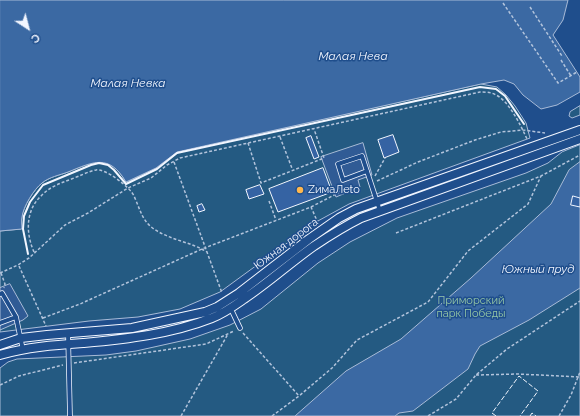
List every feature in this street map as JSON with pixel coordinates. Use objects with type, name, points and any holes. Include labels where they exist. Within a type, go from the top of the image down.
[{"type":"street","name":"Южная дорога","points":[[0,355],[23,350],[167,332],[193,325],[214,317],[266,273],[327,227],[356,209],[580,130]]},
{"type":"street","name":"Южная дорога","points":[[0,345],[21,338],[132,328],[205,312],[229,304],[260,288],[314,246],[361,218],[529,149],[580,139]]},
{"type":"lane","points":[[367,171],[343,180],[338,164],[362,156],[367,171],[371,183],[380,211]]},
{"type":"lane","points":[[327,227],[332,234]]},
{"type":"lane","points":[[1,294],[16,317],[23,350]]},
{"type":"lane","points":[[229,304],[240,328]]},
{"type":"lane","points":[[0,323],[16,317]]},
{"type":"lane","points":[[68,333],[70,416]]},
{"type":"path","points":[[503,3],[558,83],[577,72]]},
{"type":"path","points":[[530,7],[562,56]]},
{"type":"path","points":[[561,60],[571,76]]},
{"type":"path","points":[[1,294],[5,284],[1,273],[18,265],[34,253],[65,225],[88,213],[128,188],[151,178],[180,158],[480,92],[496,95],[509,107],[523,130],[529,149]]},
{"type":"path","points":[[248,143],[261,183],[324,158],[314,129]]},
{"type":"path","points":[[371,183],[418,162],[500,132],[523,130],[547,133]]},
{"type":"path","points":[[280,136],[293,171]]},
{"type":"path","points":[[396,233],[541,176],[580,155]]},
{"type":"path","points":[[371,183],[384,158]]},
{"type":"path","points":[[174,161],[222,293]]},
{"type":"path","points":[[34,253],[28,230],[29,218],[33,206],[38,198],[53,186],[96,170],[103,170],[128,188],[134,195],[141,215],[155,230],[207,252]]},
{"type":"path","points":[[272,416],[300,396],[332,368],[357,340],[428,302],[468,251],[528,204],[541,176]]},
{"type":"path","points":[[43,318],[86,301],[202,249],[311,207],[338,193],[343,180]]},
{"type":"path","points":[[269,201],[276,220]]},
{"type":"path","points":[[311,207],[318,223]]},
{"type":"path","points":[[18,265],[47,328]]},
{"type":"path","points":[[428,416],[456,400],[476,375],[507,349],[580,301]]},
{"type":"path","points":[[0,385],[19,376],[68,364],[206,344],[240,328],[244,335],[300,396]]},
{"type":"path","points":[[181,416],[228,334]]},
{"type":"path","points":[[559,416],[571,395],[580,372]]},
{"type":"path","points":[[476,375],[518,374],[579,377]]},
{"type":"green space","points":[[481,84],[497,87],[506,95],[526,123],[530,138],[349,204],[316,222],[220,292],[180,309],[138,317],[89,321],[0,332],[0,231],[21,229],[23,213],[29,198],[42,183],[48,179],[85,165],[100,162],[107,163],[113,167],[120,173],[126,182],[156,168],[177,152]]},
{"type":"green space","points":[[580,106],[580,115],[572,118],[569,116],[570,112]]},
{"type":"green space","name":"Приморский парк Победы","points":[[580,145],[580,416],[0,416],[0,368],[8,362],[17,359],[106,355],[136,351],[190,339],[230,325],[261,309],[318,263],[350,242],[397,218],[526,173],[548,163],[562,152]]},
{"type":"shaded area","points":[[363,143],[372,175],[358,180],[360,187],[336,197],[321,157]]},
{"type":"shaded area","points":[[10,284],[28,316],[23,320],[0,330],[0,288]]},
{"type":"water","name":"Малая Невка","points":[[0,0],[568,0],[563,20],[553,35],[580,77],[580,92],[557,105],[541,109],[523,95],[514,84],[504,80],[481,84],[177,152],[156,168],[126,182],[120,173],[107,163],[93,163],[45,181],[29,198],[23,213],[22,229],[0,231]]},
{"type":"water","name":"Южный пруд","points":[[580,162],[580,288],[529,320],[480,346],[468,369],[413,411],[399,413],[395,416],[295,416],[346,371],[401,339],[471,278],[551,204],[569,170]]},
{"type":"building","points":[[393,135],[399,152],[384,158],[378,140]]},
{"type":"building","points":[[311,136],[319,157],[314,159],[306,138]]},
{"type":"building","name":"ZимаЛеtо","points":[[323,168],[332,192],[278,212],[269,189]]},
{"type":"building","points":[[260,185],[264,194],[249,199],[246,190]]},
{"type":"building","points":[[573,196],[580,198],[580,207],[571,205]]},
{"type":"building","points":[[202,204],[205,210],[199,212],[197,206]]},
{"type":"fence","points":[[496,416],[492,413],[519,376],[538,391],[520,416]]},
{"type":"fence","points":[[530,416],[532,413],[536,416]]},
{"type":"wall","points":[[28,254],[23,229],[24,216],[30,202],[43,185],[91,165],[99,163],[108,165],[126,184],[157,169],[177,153],[480,87],[496,89],[505,96],[524,124]]},
{"type":"place","name":"ZимаЛеtо","points":[[300,190]]},
{"type":"water label","name":"Малая Нева","points":[[353,56]]}]
